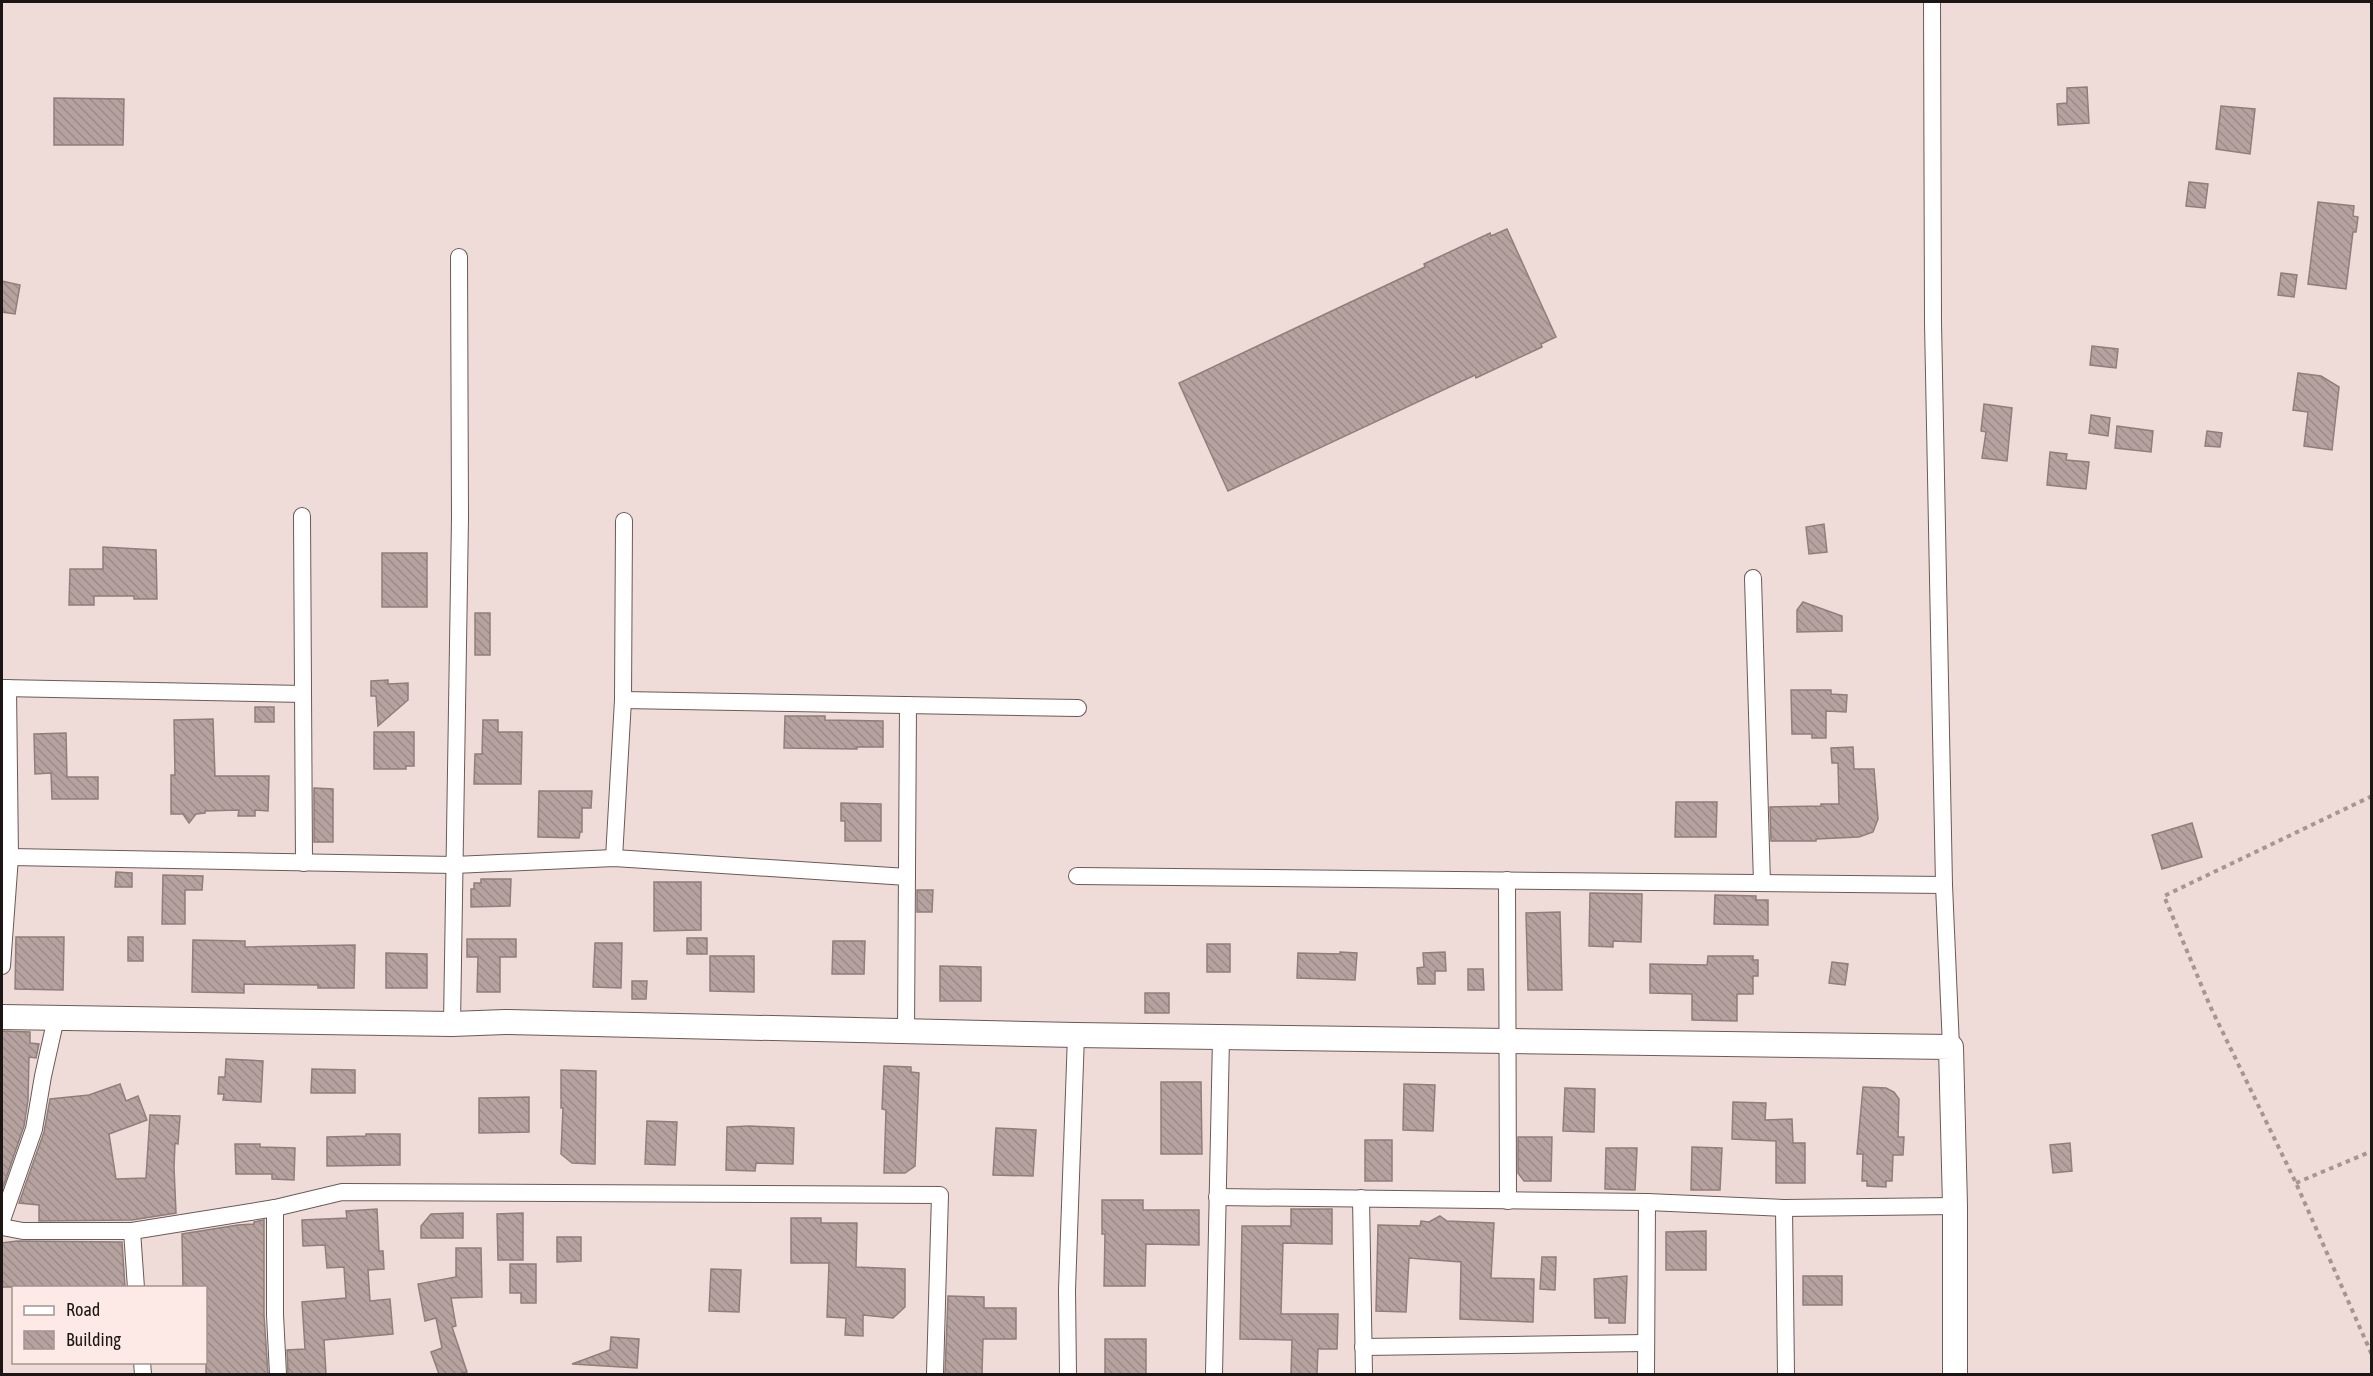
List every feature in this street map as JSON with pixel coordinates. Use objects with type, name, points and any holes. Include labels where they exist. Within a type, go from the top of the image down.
[{"type":"street","points":[[1932,2],[1933,323],[1944,885],[1955,1206],[1955,1374]]},
{"type":"street","points":[[452,1024],[460,518],[459,257]]},
{"type":"street","points":[[302,516],[304,863]]},
{"type":"street","points":[[614,858],[623,700],[624,521]]},
{"type":"street","points":[[1753,578],[1762,883]]},
{"type":"street","points":[[2,966],[10,857],[5,688],[303,693]]},
{"type":"street","points":[[623,700],[1078,708]]},
{"type":"street","points":[[906,1032],[908,705]]},
{"type":"street","points":[[10,857],[454,865],[614,858],[907,877]]},
{"type":"street","points":[[1077,876],[1944,885]]},
{"type":"street","points":[[1507,880],[1508,1201]]},
{"type":"street","points":[[2,1017],[452,1024],[505,1022],[1221,1038],[1951,1047]]},
{"type":"street","points":[[2,1220],[34,1129],[56,1018]]},
{"type":"street","points":[[1068,1374],[1067,1290],[1076,1035]]},
{"type":"street","points":[[1214,1374],[1221,1038]]},
{"type":"street","points":[[2,1227],[23,1231],[132,1231],[275,1208],[342,1192],[940,1195],[935,1374]]},
{"type":"street","points":[[1217,1197],[1647,1202],[1784,1208],[1955,1206]]},
{"type":"street","points":[[1361,1198],[1364,1374]]},
{"type":"street","points":[[1646,1374],[1647,1202]]},
{"type":"street","points":[[275,1208],[275,1314],[278,1374]]},
{"type":"street","points":[[1784,1208],[1786,1374]]},
{"type":"street","points":[[132,1231],[136,1286]]},
{"type":"street","points":[[1364,1347],[1646,1343]]},
{"type":"path","points":[[2372,796],[2164,896],[2210,1006],[2296,1183],[2372,1355]]},
{"type":"path","points":[[2296,1183],[2372,1151]]},
{"type":"building","points":[[2087,87],[2089,123],[2058,125],[2057,104],[2067,103],[2067,88]]},
{"type":"building","points":[[54,98],[124,99],[123,145],[54,145]]},
{"type":"building","points":[[2221,106],[2255,109],[2250,154],[2216,149]]},
{"type":"building","points":[[2189,182],[2208,184],[2205,208],[2186,206]]},
{"type":"building","points":[[2318,202],[2354,206],[2353,216],[2358,217],[2356,232],[2353,232],[2346,289],[2308,284]]},
{"type":"building","points":[[1507,229],[1556,337],[1541,344],[1542,347],[1476,378],[1475,375],[1228,491],[1179,383],[1425,267],[1424,264],[1490,233],[1491,236]]},
{"type":"building","points":[[2281,273],[2297,275],[2294,297],[2278,295]]},
{"type":"building","points":[[2,281],[20,285],[15,314],[2,312]]},
{"type":"building","points":[[2092,346],[2118,349],[2116,368],[2090,365]]},
{"type":"building","points":[[2298,373],[2321,376],[2339,387],[2332,450],[2304,446],[2308,412],[2293,410]]},
{"type":"building","points":[[1984,404],[2012,408],[2007,461],[1982,458],[1986,432],[1981,431]]},
{"type":"building","points":[[2091,415],[2110,418],[2108,436],[2089,433]]},
{"type":"building","points":[[2117,426],[2153,431],[2151,452],[2115,448]]},
{"type":"building","points":[[2207,431],[2222,433],[2220,447],[2205,446]]},
{"type":"building","points":[[2050,452],[2067,454],[2066,460],[2089,462],[2086,489],[2047,485]]},
{"type":"building","points":[[1824,524],[1827,552],[1809,554],[1806,527]]},
{"type":"building","points":[[103,547],[156,550],[157,599],[134,599],[134,596],[94,596],[94,605],[69,605],[70,569],[103,569]]},
{"type":"building","points":[[382,553],[427,553],[427,607],[382,607]]},
{"type":"building","points":[[1803,602],[1842,616],[1842,631],[1797,632],[1797,610]]},
{"type":"building","points":[[475,613],[490,613],[490,655],[475,655]]},
{"type":"building","points":[[388,680],[388,684],[408,683],[408,700],[378,726],[376,696],[371,696],[371,681]]},
{"type":"building","points":[[1791,690],[1831,690],[1831,694],[1847,695],[1846,712],[1826,711],[1826,738],[1812,738],[1812,734],[1792,734]]},
{"type":"building","points":[[255,707],[274,707],[274,722],[255,722]]},
{"type":"building","points":[[785,716],[825,716],[825,720],[883,721],[883,747],[784,748]]},
{"type":"building","points":[[213,719],[215,776],[269,776],[268,811],[255,810],[255,816],[238,816],[239,810],[205,811],[205,813],[196,814],[189,823],[183,814],[171,814],[171,775],[175,775],[174,720]]},
{"type":"building","points":[[483,720],[498,720],[498,732],[522,732],[521,784],[474,784],[475,754],[482,754]]},
{"type":"building","points":[[374,732],[414,732],[414,766],[406,766],[406,769],[374,769]]},
{"type":"building","points":[[66,733],[67,777],[98,777],[98,799],[52,799],[51,773],[35,774],[34,734]]},
{"type":"building","points":[[1853,747],[1854,769],[1874,769],[1878,819],[1873,832],[1859,837],[1816,839],[1816,841],[1771,841],[1770,807],[1839,804],[1838,763],[1832,763],[1831,748]]},
{"type":"building","points":[[314,788],[333,789],[333,842],[314,842]]},
{"type":"building","points":[[539,791],[592,791],[591,808],[582,808],[582,832],[579,838],[538,837]]},
{"type":"building","points":[[1676,802],[1717,802],[1716,837],[1675,837]]},
{"type":"building","points":[[841,803],[881,804],[881,841],[845,841],[845,821],[841,821]]},
{"type":"building","points":[[2192,823],[2202,857],[2162,869],[2152,835]]},
{"type":"building","points":[[116,872],[132,873],[132,887],[115,887]]},
{"type":"building","points":[[163,875],[203,876],[202,890],[185,890],[185,924],[162,924]]},
{"type":"building","points":[[481,879],[511,879],[510,906],[471,907],[471,889],[474,889],[474,883],[481,883]]},
{"type":"building","points":[[654,882],[701,882],[701,930],[654,931]]},
{"type":"building","points":[[917,890],[933,890],[932,912],[917,912]]},
{"type":"building","points":[[1590,893],[1642,894],[1641,942],[1613,941],[1613,947],[1589,946]]},
{"type":"building","points":[[1715,895],[1756,896],[1756,900],[1768,900],[1768,925],[1714,924]]},
{"type":"building","points":[[1560,912],[1562,990],[1528,990],[1526,913]]},
{"type":"building","points":[[16,937],[64,937],[63,990],[15,989]]},
{"type":"building","points":[[128,937],[143,937],[143,961],[128,961]]},
{"type":"building","points":[[687,938],[707,938],[707,954],[687,954]]},
{"type":"building","points":[[467,939],[516,939],[516,957],[500,957],[500,992],[477,992],[478,957],[467,957]]},
{"type":"building","points":[[193,940],[245,941],[245,947],[355,945],[354,988],[244,984],[244,993],[192,992]]},
{"type":"building","points":[[833,941],[865,941],[864,974],[832,974]]},
{"type":"building","points":[[595,943],[622,943],[621,988],[593,987]]},
{"type":"building","points":[[1207,944],[1230,944],[1230,972],[1207,972]]},
{"type":"building","points":[[1340,952],[1357,953],[1355,980],[1297,978],[1298,953],[1340,954]]},
{"type":"building","points":[[1445,952],[1446,971],[1435,971],[1435,984],[1418,984],[1417,968],[1424,967],[1423,953]]},
{"type":"building","points":[[386,953],[427,954],[427,988],[386,988]]},
{"type":"building","points":[[710,956],[754,956],[754,992],[710,991]]},
{"type":"building","points":[[1708,956],[1753,956],[1753,960],[1758,960],[1758,976],[1753,976],[1753,994],[1737,994],[1737,1021],[1692,1020],[1692,994],[1650,993],[1650,964],[1707,965]]},
{"type":"building","points":[[1832,962],[1848,964],[1845,985],[1829,983]]},
{"type":"building","points":[[940,966],[981,967],[981,1001],[940,1001]]},
{"type":"building","points":[[1468,969],[1483,969],[1484,990],[1468,990]]},
{"type":"building","points":[[632,981],[647,981],[646,999],[632,999]]},
{"type":"building","points":[[1145,993],[1169,993],[1169,1013],[1145,1013]]},
{"type":"building","points":[[2,1031],[30,1032],[30,1043],[39,1044],[36,1058],[29,1057],[28,1100],[24,1126],[2,1190]]},
{"type":"building","points":[[226,1059],[263,1061],[261,1102],[223,1100],[224,1094],[218,1094],[219,1077],[225,1077]]},
{"type":"building","points":[[884,1066],[911,1067],[911,1072],[919,1073],[915,1166],[905,1173],[884,1173],[886,1110],[882,1109]]},
{"type":"building","points":[[312,1069],[355,1070],[355,1093],[311,1093]]},
{"type":"building","points":[[561,1070],[596,1071],[595,1164],[572,1163],[561,1154],[563,1108],[561,1108]]},
{"type":"building","points":[[1161,1082],[1201,1082],[1202,1154],[1161,1154]]},
{"type":"building","points":[[120,1084],[126,1101],[138,1096],[147,1120],[109,1134],[116,1179],[146,1178],[150,1115],[180,1116],[178,1144],[175,1143],[174,1167],[176,1213],[132,1220],[39,1221],[39,1205],[19,1203],[44,1132],[50,1099],[89,1095]]},
{"type":"building","points":[[1404,1084],[1435,1085],[1433,1131],[1403,1130]]},
{"type":"building","points":[[1863,1087],[1886,1088],[1894,1092],[1899,1099],[1898,1137],[1904,1137],[1903,1155],[1893,1155],[1892,1181],[1886,1181],[1886,1187],[1867,1186],[1867,1181],[1862,1181],[1863,1154],[1857,1154]]},
{"type":"building","points":[[1565,1088],[1595,1089],[1594,1132],[1563,1131]]},
{"type":"building","points":[[529,1097],[529,1132],[479,1133],[479,1098]]},
{"type":"building","points":[[1733,1102],[1766,1103],[1765,1120],[1792,1119],[1793,1143],[1805,1143],[1805,1183],[1776,1183],[1776,1141],[1732,1139]]},
{"type":"building","points":[[647,1121],[677,1122],[675,1165],[645,1164]]},
{"type":"building","points":[[727,1127],[794,1128],[793,1164],[756,1163],[755,1171],[726,1170]]},
{"type":"building","points":[[996,1128],[1036,1130],[1033,1176],[993,1175]]},
{"type":"building","points":[[366,1134],[400,1134],[400,1165],[327,1166],[327,1137],[366,1136]]},
{"type":"building","points":[[1518,1137],[1552,1137],[1551,1181],[1524,1181],[1518,1173]]},
{"type":"building","points":[[1365,1140],[1392,1140],[1392,1181],[1365,1181]]},
{"type":"building","points":[[2070,1143],[2072,1171],[2053,1173],[2050,1145]]},
{"type":"building","points":[[235,1144],[295,1148],[294,1180],[272,1179],[272,1174],[236,1174]]},
{"type":"building","points":[[1692,1147],[1722,1148],[1720,1190],[1691,1190]]},
{"type":"building","points":[[1606,1148],[1637,1148],[1635,1190],[1605,1189]]},
{"type":"building","points":[[1102,1200],[1143,1200],[1143,1210],[1199,1210],[1199,1245],[1146,1244],[1145,1286],[1104,1286],[1105,1234],[1102,1234]]},
{"type":"building","points":[[377,1209],[379,1251],[383,1251],[384,1269],[368,1270],[370,1301],[390,1299],[393,1334],[324,1340],[326,1374],[288,1374],[287,1350],[305,1349],[302,1302],[346,1298],[344,1267],[327,1268],[325,1245],[303,1246],[302,1220],[347,1218],[346,1211]]},
{"type":"building","points":[[1291,1209],[1332,1209],[1332,1244],[1283,1243],[1281,1314],[1338,1314],[1337,1349],[1318,1349],[1317,1374],[1291,1374],[1292,1340],[1240,1339],[1242,1226],[1291,1226]]},
{"type":"building","points":[[463,1213],[463,1238],[421,1238],[421,1226],[431,1214]]},
{"type":"building","points":[[523,1213],[523,1260],[498,1260],[497,1214]]},
{"type":"building","points":[[1440,1216],[1447,1221],[1494,1223],[1491,1278],[1534,1279],[1533,1322],[1460,1319],[1461,1262],[1409,1258],[1406,1312],[1376,1311],[1378,1225],[1420,1226],[1421,1221],[1429,1222]]},
{"type":"building","points":[[791,1218],[821,1218],[821,1223],[857,1223],[856,1267],[905,1269],[905,1307],[893,1318],[863,1315],[863,1336],[845,1335],[846,1318],[827,1317],[829,1263],[791,1263]]},
{"type":"building","points":[[264,1220],[264,1315],[268,1374],[206,1374],[207,1286],[183,1286],[182,1234],[254,1224],[254,1222]]},
{"type":"building","points":[[1706,1231],[1706,1270],[1666,1270],[1666,1232]]},
{"type":"building","points":[[557,1237],[581,1237],[581,1261],[557,1262]]},
{"type":"building","points":[[17,1241],[122,1242],[125,1286],[2,1287],[2,1243]]},
{"type":"building","points":[[456,1248],[481,1248],[482,1297],[451,1298],[456,1326],[452,1327],[467,1372],[439,1374],[431,1352],[442,1348],[436,1318],[425,1321],[418,1284],[456,1277]]},
{"type":"building","points":[[1542,1257],[1556,1257],[1555,1290],[1540,1289]]},
{"type":"building","points":[[510,1264],[536,1264],[536,1303],[521,1303],[521,1293],[510,1293]]},
{"type":"building","points":[[711,1269],[741,1270],[739,1312],[709,1311]]},
{"type":"building","points":[[1627,1276],[1625,1323],[1609,1323],[1609,1318],[1595,1318],[1594,1279]]},
{"type":"building","points":[[1803,1276],[1842,1276],[1842,1305],[1803,1305]]},
{"type":"building","points":[[948,1296],[984,1297],[984,1308],[1016,1308],[1016,1339],[983,1339],[982,1374],[945,1374]]},
{"type":"building","points":[[611,1337],[639,1339],[637,1368],[572,1364],[610,1350]]},
{"type":"building","points":[[1105,1339],[1146,1339],[1146,1374],[1105,1374]]}]
